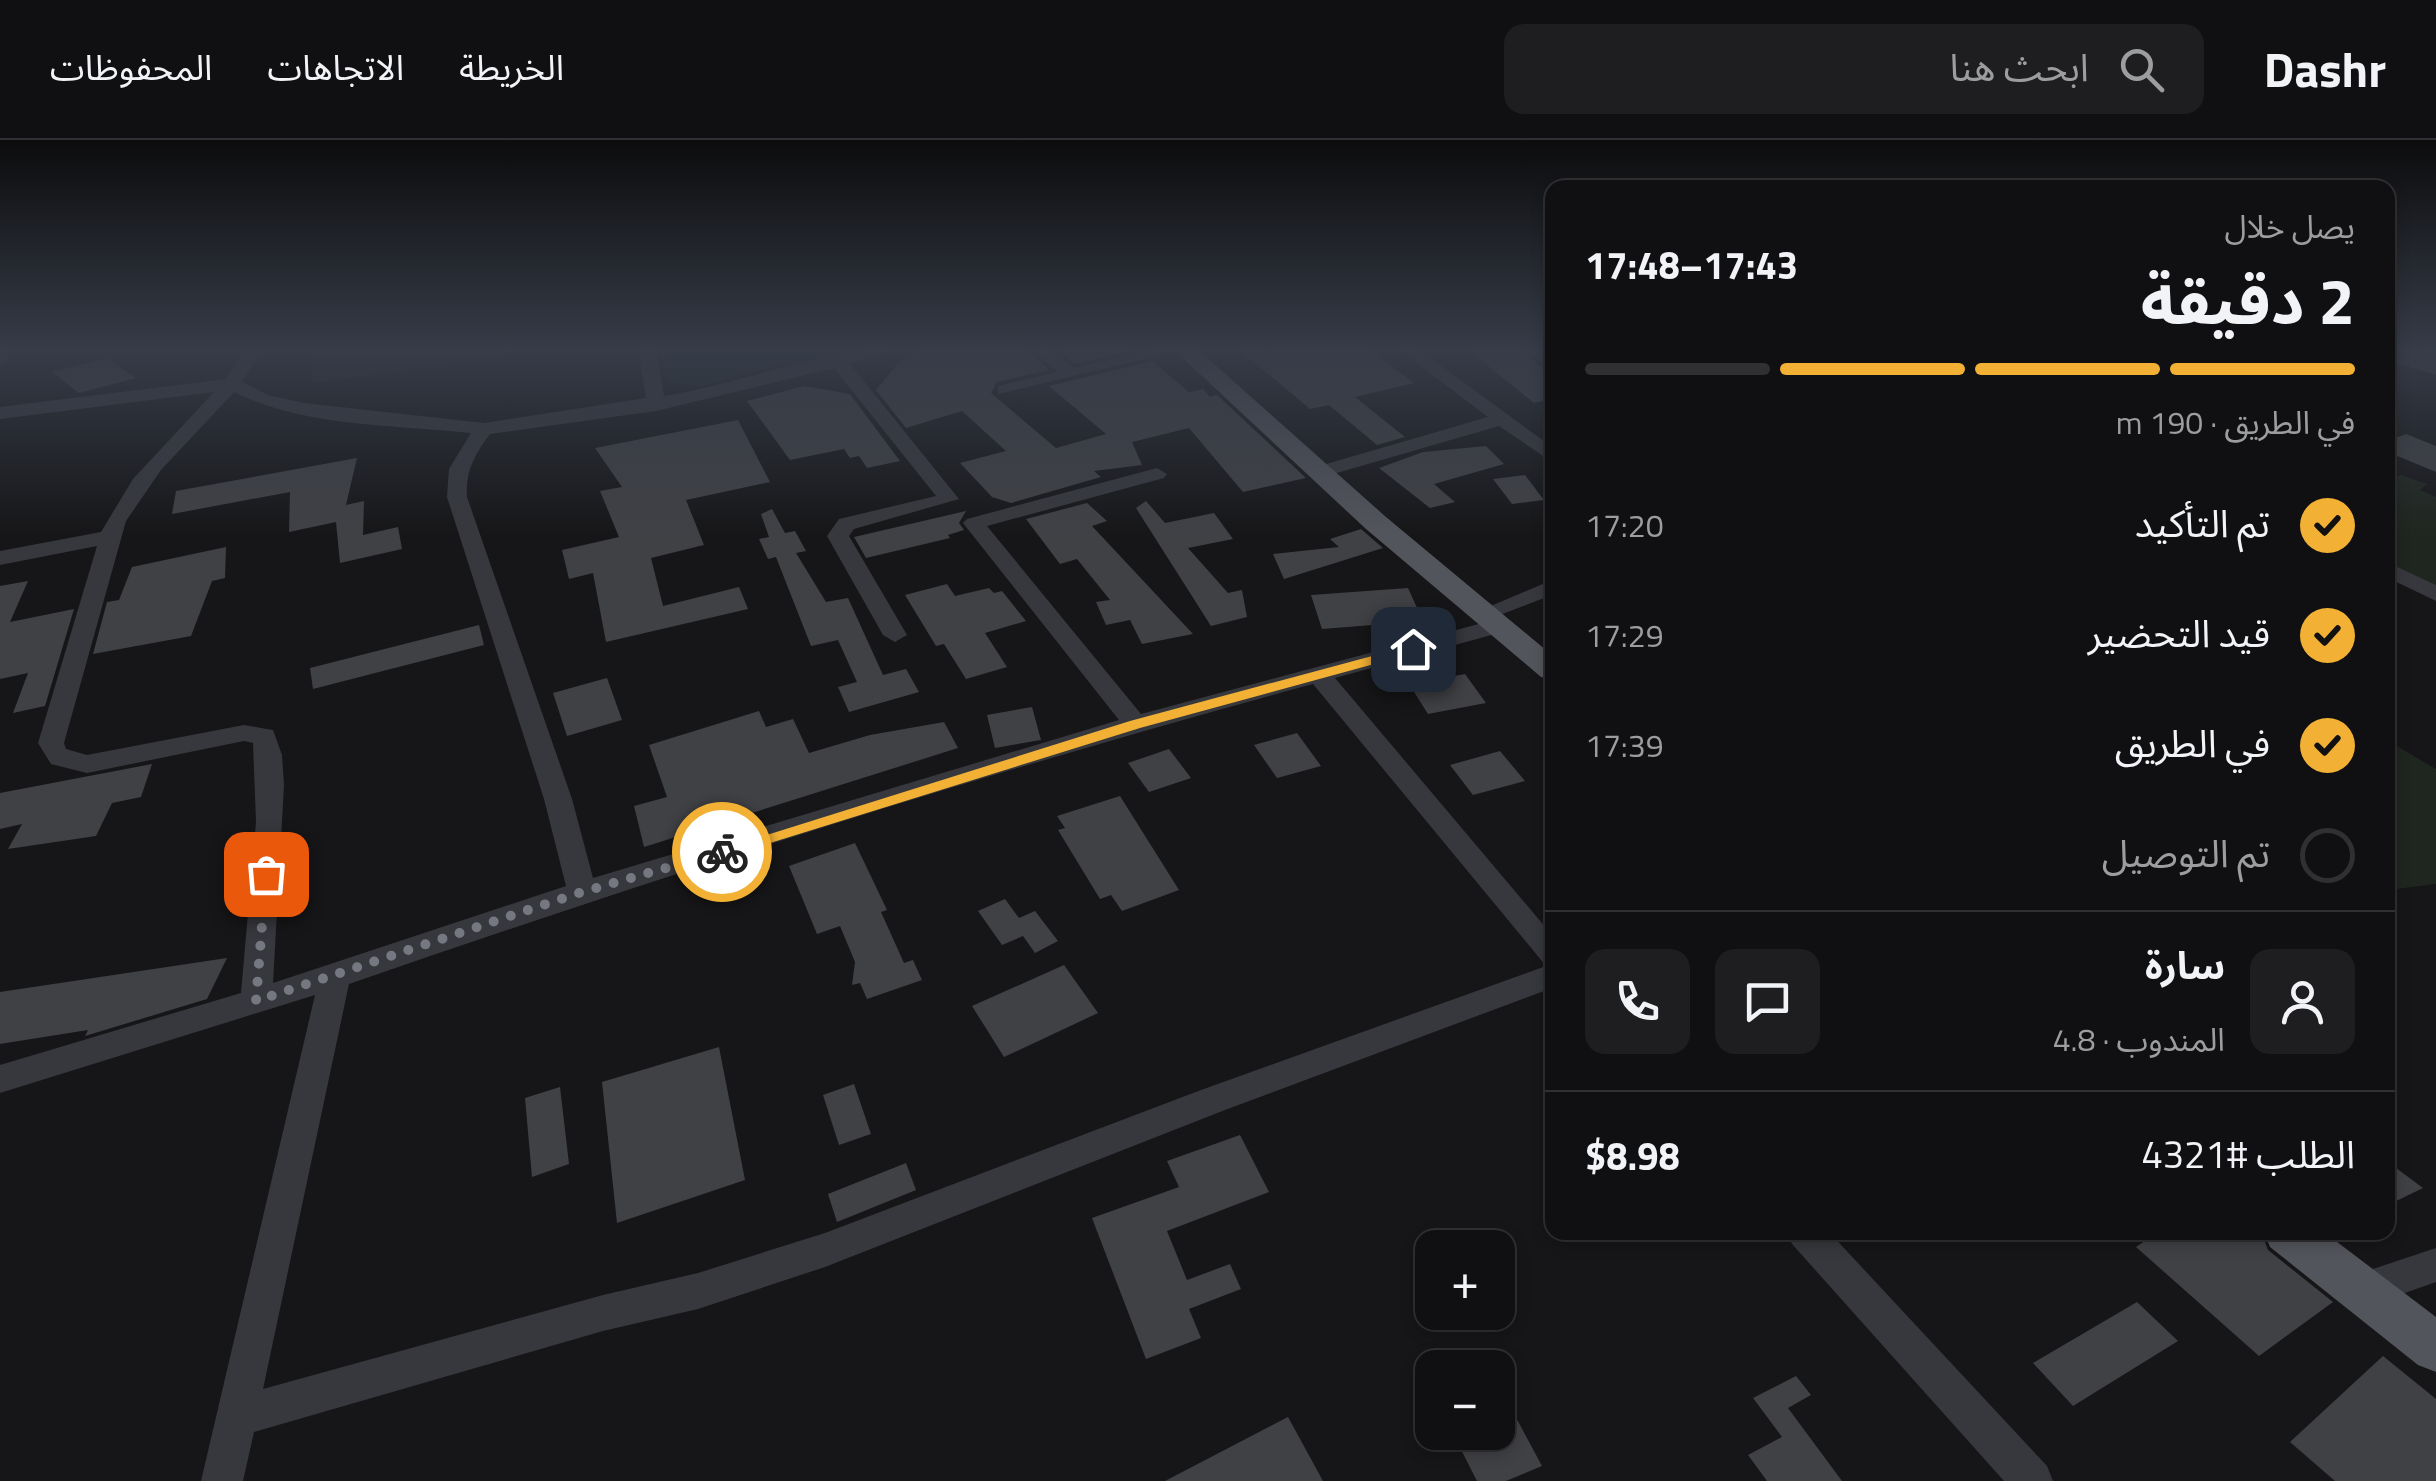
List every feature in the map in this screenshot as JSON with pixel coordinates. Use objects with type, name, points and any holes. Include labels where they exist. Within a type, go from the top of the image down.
[{"type":"main road","points":[[1254,411],[1545,664]]},
{"type":"main road","points":[[2297,1240],[2436,1348]]},
{"type":"street","points":[[207,411],[134,490],[109,537],[51,742],[55,755],[66,763],[87,764],[244,734],[268,740],[265,909],[256,1001]]},
{"type":"street","points":[[319,411],[484,428],[614,411]]},
{"type":"street","points":[[878,411],[949,499],[974,523],[1135,724]]},
{"type":"street","points":[[1491,411],[1545,451]]},
{"type":"street","points":[[1323,471],[1502,419]]},
{"type":"street","points":[[484,428],[464,455],[454,479],[457,497],[558,798],[582,892]]},
{"type":"street","points":[[974,523],[1157,474]]},
{"type":"street","points":[[895,636],[838,536],[847,524],[949,499]]},
{"type":"street","points":[[0,558],[109,537]]},
{"type":"street","points":[[2396,573],[2436,594]]},
{"type":"street","points":[[0,1079],[335,977],[582,892],[1135,724],[1320,676],[1491,620],[1545,591]]},
{"type":"street","points":[[1320,676],[1545,948]]},
{"type":"street","points":[[222,1481],[335,977]]},
{"type":"street","points":[[238,1416],[603,1312],[698,1292],[825,1250],[1212,1100],[1545,979]]},
{"type":"street","points":[[1812,1240],[2032,1481]]},
{"type":"street","points":[[2362,1290],[2436,1264]]},
{"type":"shaded area","points":[[2401,475],[2427,484],[2420,490],[2436,497],[2436,587],[2395,568],[2395,477]]},
{"type":"shaded area","points":[[2395,745],[2436,769],[2436,884],[2395,889]]},
{"type":"building","points":[[754,411],[862,411],[900,461],[867,468],[859,456],[850,458],[844,449],[790,460]]},
{"type":"building","points":[[892,411],[1012,411],[1056,448],[1106,434],[1078,411],[1234,411],[1306,478],[1243,492],[1189,428],[1132,442],[1142,465],[1094,471],[1101,477],[1011,503],[992,497],[960,463],[1006,451],[962,411],[906,428]]},
{"type":"building","points":[[1336,411],[1372,411],[1405,437],[1377,445]]},
{"type":"building","points":[[738,420],[770,482],[686,500],[704,545],[651,558],[663,606],[739,587],[748,609],[606,642],[593,573],[569,579],[562,550],[619,537],[600,491],[622,487],[595,448]]},
{"type":"building","points":[[2406,434],[2436,446],[2436,472],[2395,455],[2395,438]]},
{"type":"building","points":[[1486,446],[1504,464],[1434,484],[1455,502],[1430,508],[1379,468],[1423,452]]},
{"type":"building","points":[[357,458],[346,505],[364,501],[363,535],[398,527],[402,549],[340,563],[336,522],[289,532],[290,492],[172,514],[176,491]]},
{"type":"building","points":[[1525,475],[1544,500],[1512,504],[1493,479]]},
{"type":"building","points":[[1146,501],[1165,523],[1214,513],[1233,539],[1188,548],[1228,593],[1242,590],[1247,617],[1211,626],[1136,508]]},
{"type":"building","points":[[1087,503],[1107,521],[1092,526],[1193,634],[1142,644],[1130,620],[1106,625],[1096,602],[1110,600],[1077,559],[1060,564],[1026,519]]},
{"type":"building","points":[[772,509],[785,533],[795,531],[806,551],[796,553],[826,602],[848,598],[883,675],[906,669],[919,692],[849,712],[838,687],[857,682],[838,640],[811,646],[776,557],[768,559],[759,539],[769,537],[761,514]]},
{"type":"building","points":[[966,511],[959,523],[964,530],[948,535],[950,538],[866,558],[854,537]]},
{"type":"building","points":[[1361,529],[1383,548],[1284,579],[1273,554],[1339,547],[1330,539]]},
{"type":"building","points":[[226,547],[225,578],[212,581],[191,636],[93,654],[107,602],[119,600],[132,567]]},
{"type":"building","points":[[28,581],[10,622],[74,609],[45,706],[13,713],[28,673],[0,679],[0,586]]},
{"type":"building","points":[[947,584],[955,596],[989,588],[994,593],[1002,591],[1026,621],[985,633],[1007,667],[966,679],[944,644],[936,646],[905,595]]},
{"type":"building","points":[[1408,588],[1423,621],[1322,629],[1311,595]]},
{"type":"building","points":[[479,625],[484,645],[313,689],[310,668]]},
{"type":"building","points":[[1465,674],[1486,703],[1428,714],[1409,684]]},
{"type":"building","points":[[607,678],[622,720],[567,736],[553,693]]},
{"type":"building","points":[[1032,707],[1041,740],[995,748],[987,715]]},
{"type":"building","points":[[759,711],[766,727],[793,719],[809,753],[870,735],[944,722],[958,748],[644,847],[634,806],[667,797],[649,745]]},
{"type":"building","points":[[1297,733],[1321,766],[1277,778],[1254,745]]},
{"type":"building","points":[[1169,749],[1191,778],[1149,792],[1128,763]]},
{"type":"building","points":[[1500,751],[1525,781],[1473,795],[1450,765]]},
{"type":"building","points":[[152,764],[141,797],[112,803],[96,836],[8,849],[22,824],[0,829],[0,793]]},
{"type":"building","points":[[1120,796],[1179,890],[1122,911],[1111,895],[1100,899],[1058,830],[1065,828],[1057,816]]},
{"type":"building","points":[[855,843],[887,910],[881,912],[904,963],[913,960],[922,980],[867,999],[860,983],[852,985],[855,962],[840,926],[817,934],[789,866]]},
{"type":"building","points":[[1005,899],[1019,918],[1035,911],[1058,941],[1035,953],[1023,936],[1002,945],[978,911]]},
{"type":"building","points":[[227,958],[207,999],[85,1036],[88,1030],[0,1044],[0,992]]},
{"type":"building","points":[[1064,965],[1098,1013],[1004,1057],[972,1006]]},
{"type":"building","points":[[719,1047],[745,1180],[617,1223],[602,1082]]},
{"type":"building","points":[[854,1084],[871,1134],[839,1145],[823,1095]]},
{"type":"building","points":[[560,1087],[569,1164],[532,1177],[525,1098]]},
{"type":"building","points":[[1240,1135],[1269,1192],[1167,1231],[1187,1280],[1230,1264],[1241,1289],[1189,1309],[1201,1338],[1146,1359],[1092,1218],[1179,1187],[1167,1161]]},
{"type":"building","points":[[906,1163],[916,1190],[837,1222],[828,1194]]},
{"type":"building","points":[[2395,1167],[2423,1188],[2395,1202]]},
{"type":"building","points":[[2146,1240],[2264,1240],[2268,1250],[2333,1302],[2259,1356],[2136,1247]]},
{"type":"building","points":[[2137,1302],[2178,1341],[2073,1406],[2033,1363]]},
{"type":"building","points":[[2383,1356],[2436,1399],[2436,1481],[2335,1481],[2290,1442]]},
{"type":"building","points":[[1796,1376],[1811,1395],[1788,1408],[1842,1481],[1767,1481],[1748,1455],[1782,1437],[1753,1398]]},
{"type":"building","points":[[1515,1416],[1542,1466],[1506,1481],[1477,1481],[1461,1450],[1515,1450]]},
{"type":"building","points":[[1288,1417],[1323,1481],[1165,1481]]},
{"type":"way so far","points":[[266,874],[256,1001],[582,892],[722,852]]},
{"type":"route","points":[[722,852],[1135,724],[1413,649]]}]
